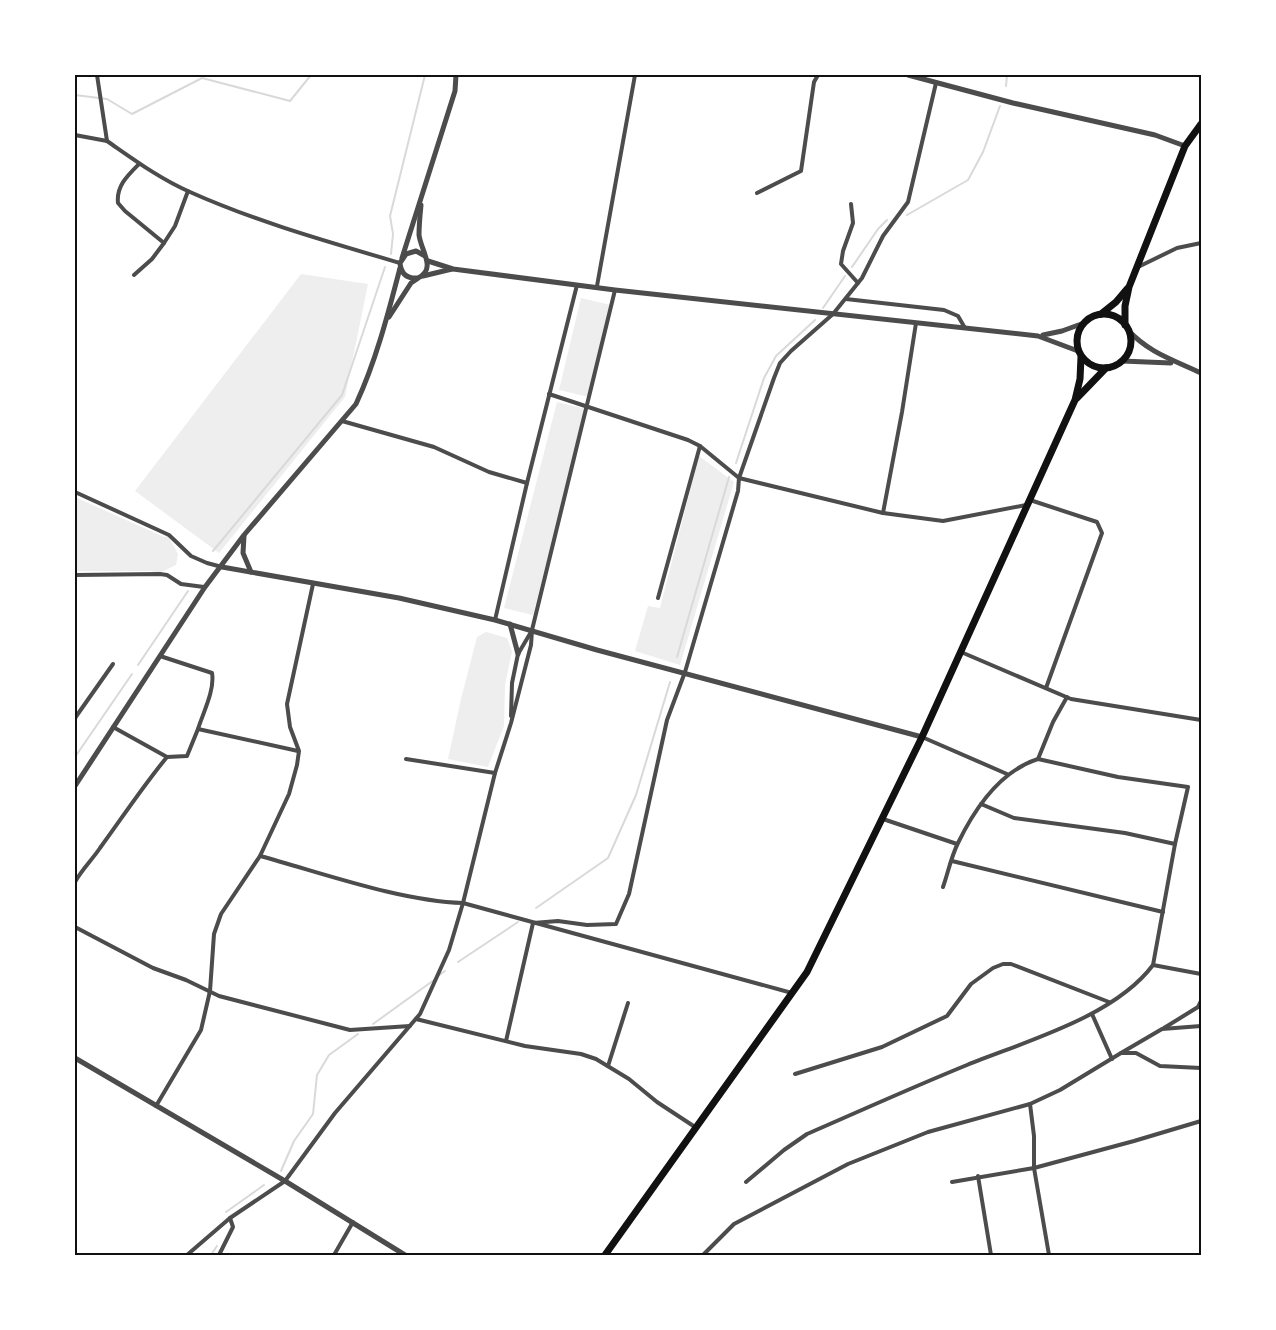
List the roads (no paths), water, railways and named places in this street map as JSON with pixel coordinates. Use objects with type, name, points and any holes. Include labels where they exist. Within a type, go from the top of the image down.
[{"type":"highway","points":[[1075,400],[1106,368],[1122,361],[1130,346],[1125,306],[1129,287],[1185,146],[1201,124]]},
{"type":"highway","points":[[604,1255],[807,972],[922,737],[1075,400],[1080,354],[1077,336],[1084,323],[1101,314],[1116,302],[1129,287]]},
{"type":"highway","points":[[1101,314],[1110,315],[1127,328]]},
{"type":"highway","points":[[1080,354],[1096,368],[1106,368]]},
{"type":"street","points":[[97,75],[107,141]]},
{"type":"street","points":[[75,786],[205,587],[244,535],[356,404],[366,382],[385,324],[401,263],[455,91],[456,75]]},
{"type":"street","points":[[597,286],[635,75]]},
{"type":"street","points":[[757,193],[801,171],[814,82],[818,75]]},
{"type":"street","points":[[908,75],[1013,103],[1155,135],[1185,146]]},
{"type":"street","points":[[533,923],[558,921],[587,925],[616,924],[629,894],[667,720],[686,672],[738,491],[739,478],[780,363],[833,314],[858,283],[883,236],[908,202],[936,83]]},
{"type":"street","points":[[75,135],[107,141],[140,164],[188,191],[282,228],[401,263]]},
{"type":"street","points":[[140,164],[123,180],[118,203],[164,243]]},
{"type":"street","points":[[134,275],[152,259],[175,226],[188,191]]},
{"type":"street","points":[[385,324],[406,290],[426,272],[426,259],[419,236],[421,200]]},
{"type":"street","points":[[851,204],[853,223],[843,250],[841,264],[858,283]]},
{"type":"street","points":[[1136,268],[1177,248],[1201,243]]},
{"type":"street","points":[[401,263],[410,251],[421,252],[426,259],[453,269],[615,290],[1038,336],[1080,354]]},
{"type":"street","points":[[401,263],[407,277],[420,277],[453,269]]},
{"type":"street","points":[[495,620],[577,284]]},
{"type":"street","points":[[187,1255],[230,1218],[285,1181],[335,1113],[416,1019],[438,976],[464,903],[495,773],[511,723],[615,290]]},
{"type":"street","points":[[845,299],[945,310],[958,316],[965,328]]},
{"type":"street","points":[[883,513],[916,323]]},
{"type":"street","points":[[1038,336],[1084,323]]},
{"type":"street","points":[[1127,328],[1146,347],[1201,373]]},
{"type":"street","points":[[1122,361],[1179,364]]},
{"type":"street","points":[[549,394],[700,446],[739,478],[883,513],[943,521],[1028,502],[1097,522],[1102,533],[1046,688]]},
{"type":"street","points":[[342,420],[434,447],[489,472],[527,483]]},
{"type":"street","points":[[658,598],[700,446]]},
{"type":"street","points":[[75,492],[169,536],[191,556],[207,563],[399,598],[495,620],[597,650],[922,737],[1007,774]]},
{"type":"street","points":[[244,535],[243,553],[251,572]]},
{"type":"street","points":[[75,575],[160,574],[167,575],[182,584],[205,587]]},
{"type":"street","points":[[156,1107],[201,1030],[210,991],[214,934],[221,914],[260,856],[289,794],[297,765],[298,751],[290,728],[287,704],[313,584]]},
{"type":"street","points":[[510,624],[518,654]]},
{"type":"street","points":[[511,723],[512,682],[518,654],[532,630]]},
{"type":"street","points":[[960,652],[1067,697],[1201,720]]},
{"type":"street","points":[[113,727],[129,738],[167,757],[187,756],[208,697],[212,673],[160,656]]},
{"type":"street","points":[[75,718],[113,664]]},
{"type":"street","points":[[1038,759],[1053,722],[1067,697]]},
{"type":"street","points":[[198,729],[298,751]]},
{"type":"street","points":[[75,882],[167,757]]},
{"type":"street","points":[[406,759],[495,773]]},
{"type":"street","points":[[746,1182],[784,1149],[807,1134],[1092,1014],[1143,978],[1153,965],[1188,787],[1130,779],[1038,759],[1007,774],[981,804],[957,844],[943,887]]},
{"type":"street","points":[[981,804],[1014,818],[1125,833],[1175,844]]},
{"type":"street","points":[[882,818],[957,844]]},
{"type":"street","points":[[260,856],[372,887],[438,902],[464,903],[793,993]]},
{"type":"street","points":[[951,861],[1163,912]]},
{"type":"street","points":[[506,1041],[533,923]]},
{"type":"street","points":[[75,927],[153,968],[219,996],[350,1030],[410,1026]]},
{"type":"street","points":[[795,1074],[882,1047],[947,1016],[970,984],[981,975],[1003,964],[1011,964],[1110,1002]]},
{"type":"street","points":[[1153,965],[1200,975]]},
{"type":"street","points":[[703,1255],[734,1224],[848,1164],[928,1132],[1030,1104],[1060,1090],[1198,1007],[1201,1001]]},
{"type":"street","points":[[608,1066],[628,1003]]},
{"type":"street","points":[[1092,1014],[1112,1059]]},
{"type":"street","points":[[416,1019],[525,1046],[581,1054],[608,1066],[696,1128]]},
{"type":"street","points":[[1162,1029],[1201,1026]]},
{"type":"street","points":[[1121,1053],[1136,1053],[1160,1066],[1201,1068]]},
{"type":"street","points":[[75,1058],[285,1181],[405,1255]]},
{"type":"street","points":[[1030,1104],[1035,1148],[1034,1168],[1049,1255]]},
{"type":"street","points":[[952,1182],[1034,1168],[1134,1142],[1201,1121]]},
{"type":"street","points":[[978,1176],[991,1255]]},
{"type":"street","points":[[219,1255],[233,1227],[230,1218]]},
{"type":"street","points":[[334,1255],[353,1222]]},
{"type":"waterway","points":[[75,95],[107,99],[132,114],[202,78],[290,101],[311,75]]},
{"type":"waterway","points":[[391,254],[393,234],[390,216],[425,75]]},
{"type":"waterway","points":[[1006,86],[1007,75]]},
{"type":"waterway","points":[[907,215],[968,180],[983,152],[1000,106]]},
{"type":"waterway","points":[[852,267],[878,229],[887,220]]},
{"type":"waterway","points":[[213,551],[342,395],[385,267]]},
{"type":"waterway","points":[[823,308],[845,276]]},
{"type":"waterway","points":[[736,463],[764,378],[776,356],[815,320]]},
{"type":"waterway","points":[[677,657],[729,477]]},
{"type":"waterway","points":[[138,665],[188,591]]},
{"type":"waterway","points":[[75,757],[132,674]]},
{"type":"waterway","points":[[536,908],[608,858],[636,795],[670,682]]},
{"type":"waterway","points":[[458,962],[518,922]]},
{"type":"waterway","points":[[438,976],[445,971]]},
{"type":"waterway","points":[[373,1024],[434,980]]},
{"type":"waterway","points":[[281,1171],[294,1141],[313,1114],[317,1075],[329,1055],[358,1034]]},
{"type":"waterway","points":[[226,1212],[264,1185]]},
{"type":"waterway","points":[[211,1255],[217,1246]]}]
